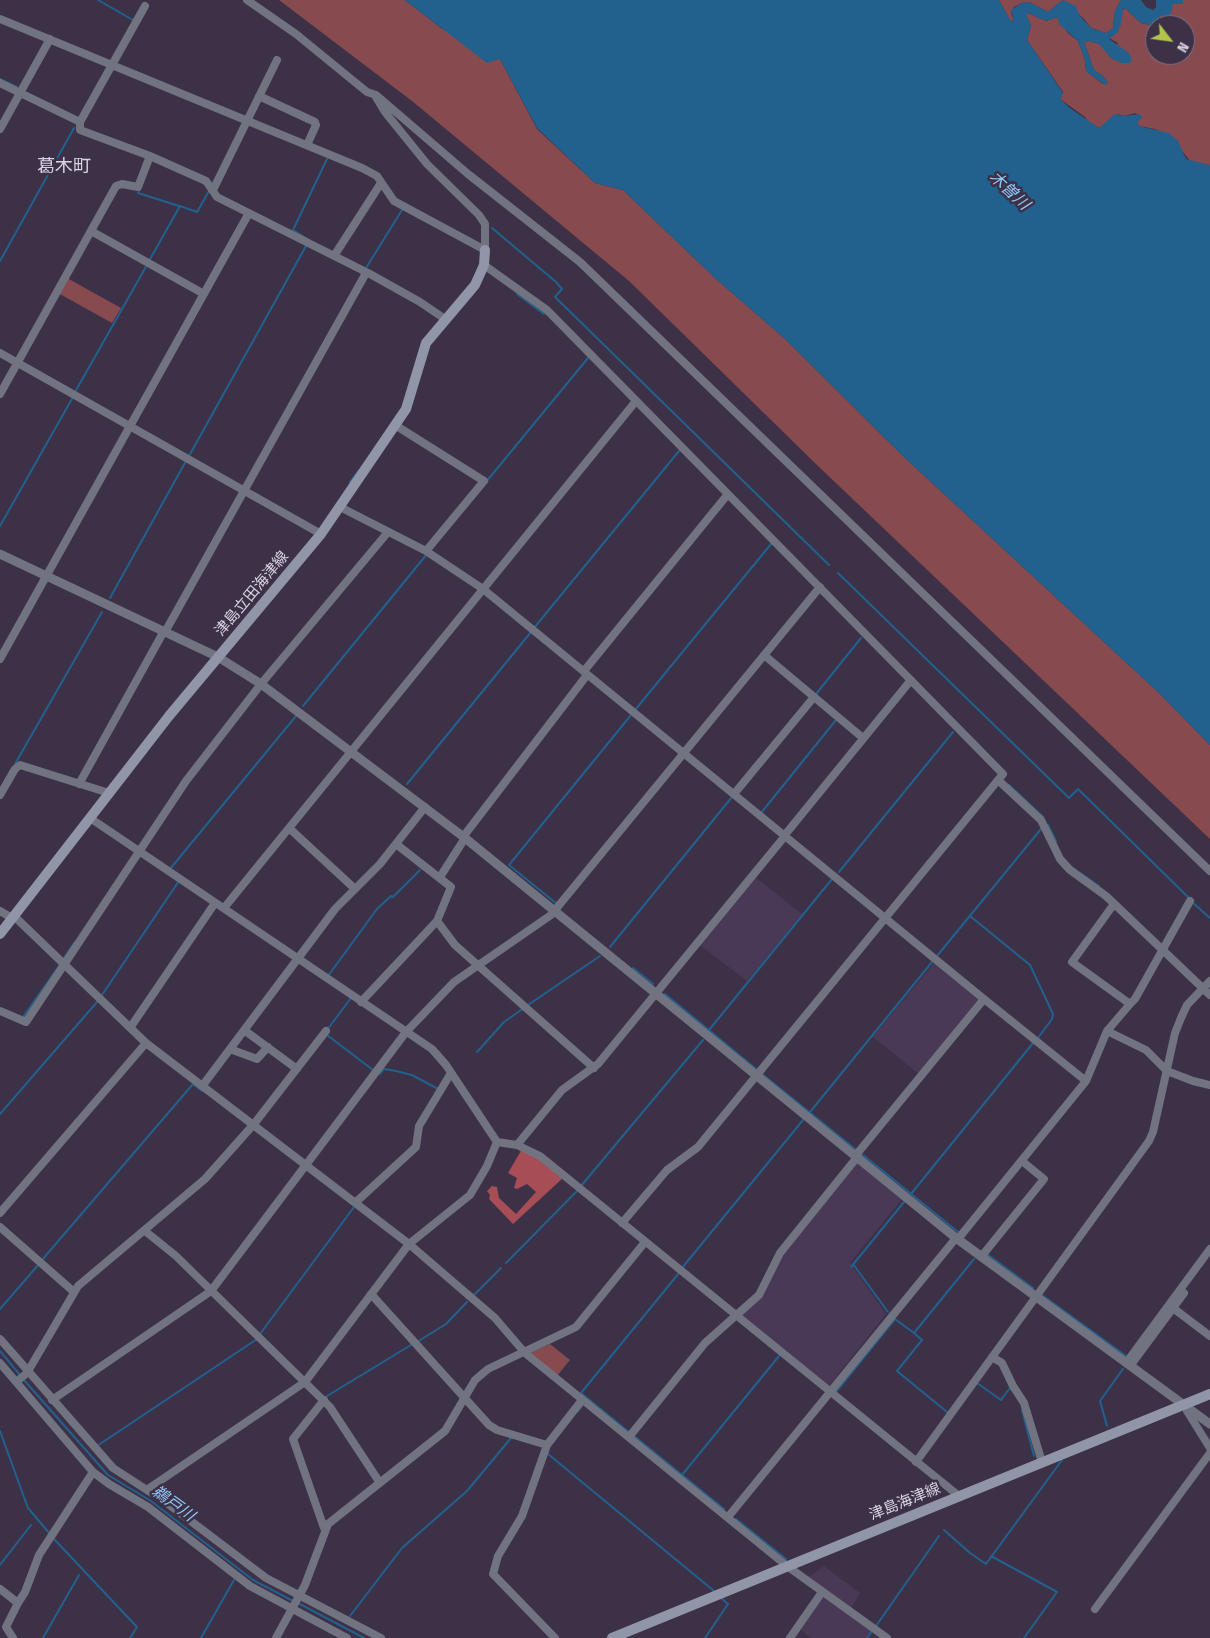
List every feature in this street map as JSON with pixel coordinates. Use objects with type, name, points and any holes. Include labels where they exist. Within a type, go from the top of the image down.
[{"type":"main road","name":"津島立田海津線","points":[[0,934],[218,657],[321,534],[406,409],[426,343],[475,285],[484,266],[485,250]]},
{"type":"main road","name":"津島海津線","points":[[612,1638],[1042,1462],[1185,1408],[1210,1394]]},
{"type":"street","points":[[247,0],[296,34],[367,92],[376,95],[468,174],[580,262],[1210,871]]},
{"type":"street","points":[[145,6],[80,122],[80,130],[150,156],[206,181],[217,197],[420,302],[446,320]]},
{"type":"street","points":[[0,19],[362,168],[377,176],[394,201],[485,250],[485,224],[479,215],[427,164],[377,102],[376,95]]},
{"type":"street","points":[[0,129],[50,39]]},
{"type":"street","points":[[213,190],[277,60]]},
{"type":"street","points":[[0,83],[80,122]]},
{"type":"street","points":[[259,96],[315,122],[316,125],[307,144]]},
{"type":"street","points":[[0,394],[116,186],[122,184],[138,187],[150,156]]},
{"type":"street","points":[[334,256],[381,183]]},
{"type":"street","points":[[0,658],[250,213]]},
{"type":"street","points":[[91,231],[204,294]]},
{"type":"street","points":[[484,266],[547,310],[1003,774],[698,1147],[667,1170],[622,1222]]},
{"type":"street","points":[[79,784],[366,273]]},
{"type":"street","points":[[0,353],[321,534]]},
{"type":"street","points":[[224,908],[636,401]]},
{"type":"street","points":[[395,425],[484,481],[426,551]]},
{"type":"street","points":[[440,877],[464,837],[586,673],[728,494]]},
{"type":"street","points":[[340,507],[426,551],[483,589],[1086,1081]]},
{"type":"street","points":[[0,1011],[26,1022],[63,963],[186,781],[261,684],[388,532]]},
{"type":"street","points":[[0,554],[218,657],[261,684],[464,837],[957,1239],[1185,1408],[1210,1424]]},
{"type":"street","points":[[52,1400],[211,1291],[406,1032],[454,982],[555,911],[820,587]]},
{"type":"street","points":[[764,655],[864,738]]},
{"type":"street","points":[[517,1145],[562,1090],[594,1068],[911,680]]},
{"type":"street","points":[[734,794],[814,697]]},
{"type":"street","points":[[0,795],[15,769],[20,766],[109,794]]},
{"type":"street","points":[[998,780],[1041,820],[1060,859],[1070,870],[1096,888],[1114,904],[1163,948],[1210,995]]},
{"type":"street","points":[[203,1086],[298,958],[354,888],[380,864],[425,807]]},
{"type":"street","points":[[90,818],[432,1049],[451,1073],[497,1142],[517,1145],[540,1156],[959,1496]]},
{"type":"street","points":[[289,828],[354,888]]},
{"type":"street","points":[[361,1002],[437,921],[451,887],[396,844]]},
{"type":"street","points":[[728,1517],[1086,1081],[1106,1031],[1135,998],[1190,901]]},
{"type":"street","points":[[130,1028],[215,903]]},
{"type":"street","points":[[1114,904],[1072,962],[1130,1004]]},
{"type":"street","points":[[0,911],[13,917],[146,1043],[410,1244],[495,1318],[525,1353],[787,1566],[886,1638]]},
{"type":"street","points":[[437,921],[455,945],[594,1068]]},
{"type":"street","points":[[916,1462],[1149,1141],[1154,1132],[1181,1018],[1187,1005],[1210,981]]},
{"type":"street","points":[[629,1438],[705,1343],[759,1295],[780,1253],[984,999]]},
{"type":"street","points":[[244,1030],[297,1069]]},
{"type":"street","points":[[16,1382],[28,1372],[78,1286],[204,1179],[254,1124],[326,1031]]},
{"type":"street","points":[[1106,1031],[1146,1050],[1167,1071],[1210,1085]]},
{"type":"street","points":[[0,1213],[146,1043]]},
{"type":"street","points":[[230,1049],[257,1059],[268,1047]]},
{"type":"street","points":[[356,1202],[416,1147],[420,1126],[451,1073]]},
{"type":"street","points":[[148,1489],[305,1382],[410,1244],[470,1195],[487,1166],[497,1142]]},
{"type":"street","points":[[981,1256],[1044,1179],[1022,1161]]},
{"type":"street","points":[[0,1226],[74,1292]]},
{"type":"street","points":[[145,1231],[176,1256],[324,1400],[336,1414],[380,1483]]},
{"type":"street","points":[[276,1638],[300,1596],[324,1528],[445,1431],[475,1380],[488,1369],[576,1327],[645,1242]]},
{"type":"street","points":[[1128,1364],[1210,1249]]},
{"type":"street","points":[[1128,1364],[1173,1308],[1210,1257]]},
{"type":"street","points":[[371,1294],[491,1427],[547,1445]]},
{"type":"street","points":[[1173,1308],[1210,1336]]},
{"type":"street","points":[[0,1339],[105,1461],[122,1474],[148,1489],[258,1572],[381,1638]]},
{"type":"street","points":[[992,1357],[1002,1363],[1012,1386],[1024,1403],[1042,1462]]},
{"type":"street","points":[[0,1363],[93,1472],[148,1508],[250,1586],[347,1638]]},
{"type":"street","points":[[324,1400],[293,1439],[324,1528]]},
{"type":"street","points":[[555,1638],[493,1574],[498,1556],[522,1516],[547,1445],[582,1400]]},
{"type":"street","points":[[1185,1408],[1210,1448]]},
{"type":"street","points":[[1095,1608],[1210,1453]]},
{"type":"street","points":[[14,1638],[6,1627],[51,1536],[93,1472]]},
{"type":"street","points":[[0,1589],[18,1604]]},
{"type":"street","points":[[790,1638],[822,1592]]},
{"type":"shaded area","points":[[279,0],[405,0],[441,28],[500,59],[537,129],[595,183],[623,190],[716,279],[784,338],[904,457],[1158,692],[1210,745],[1210,839],[818,466],[629,281],[412,101]]},
{"type":"shaded area","points":[[999,0],[1063,0],[1048,12],[1029,2],[1022,3],[1014,7],[1011,13],[1014,21],[1010,20]]},
{"type":"shaded area","points":[[1063,0],[1121,0],[1115,11],[1113,28],[1106,33],[1091,28]]},
{"type":"shaded area","points":[[1183,0],[1210,0],[1210,165],[1190,161],[1180,148],[1178,141],[1155,129],[1139,126],[1137,123],[1139,118],[1136,113],[1123,116],[1118,114],[1099,128],[1089,123],[1085,117],[1060,99],[1063,92],[1027,40],[1031,25],[1025,14],[1028,13],[1046,21],[1058,17],[1068,33],[1078,41],[1085,60],[1086,71],[1103,84],[1108,83],[1103,76],[1094,70],[1084,42],[1090,41],[1102,45],[1110,57],[1118,43],[1109,38],[1121,24],[1121,12],[1125,8],[1141,23],[1145,24],[1145,65],[1195,65],[1195,15],[1164,15],[1173,3]]},
{"type":"shaded area","points":[[67,278],[121,308],[112,323],[58,293]]},
{"type":"shaded area","points":[[755,877],[802,914],[747,981],[700,945]]},
{"type":"shaded area","points":[[935,962],[980,1000],[920,1075],[873,1037]]},
{"type":"shaded area","points":[[522,1149],[539,1158],[563,1178],[513,1224],[489,1199],[490,1195],[487,1191],[492,1186],[497,1187],[499,1198],[516,1214],[536,1192],[527,1184],[517,1189],[514,1188],[517,1178],[508,1173]]},
{"type":"shaded area","points":[[856,1161],[902,1199],[850,1263],[886,1314],[829,1386],[740,1315],[762,1294],[773,1267]]},
{"type":"shaded area","points":[[550,1344],[570,1360],[557,1376],[530,1353]]},
{"type":"shaded area","points":[[824,1566],[860,1593],[851,1608],[809,1577]]},
{"type":"shaded area","points":[[822,1595],[871,1630],[866,1638],[812,1638],[798,1628]]},
{"type":"water","name":"木曽川","points":[[405,0],[999,0],[1010,20],[1014,21],[1011,10],[1022,3],[1029,2],[1048,12],[1063,0],[1076,6],[1079,15],[1091,28],[1106,33],[1113,28],[1115,11],[1121,0],[1141,0],[1146,7],[1153,10],[1156,7],[1156,0],[1183,0],[1183,4],[1173,4],[1169,15],[1145,15],[1145,24],[1141,23],[1125,8],[1123,9],[1121,24],[1117,33],[1109,39],[1129,53],[1132,61],[1130,63],[1122,63],[1112,59],[1099,44],[1090,41],[1084,42],[1094,70],[1103,76],[1108,83],[1105,85],[1086,71],[1085,60],[1078,41],[1059,24],[1058,17],[1046,21],[1028,13],[1026,15],[1031,25],[1027,40],[1063,93],[1060,99],[1070,108],[1099,128],[1115,114],[1123,116],[1140,114],[1142,117],[1137,122],[1139,126],[1169,133],[1178,141],[1186,159],[1210,165],[1210,745],[1158,692],[904,457],[784,338],[716,279],[623,190],[595,183],[537,128],[500,59],[487,63]]},
{"type":"waterway","points":[[98,0],[133,20]]},
{"type":"waterway","points":[[0,79],[17,87]]},
{"type":"waterway","points":[[0,261],[74,128]]},
{"type":"waterway","points":[[309,240],[293,230],[327,159]]},
{"type":"waterway","points":[[140,188],[138,193],[179,206]]},
{"type":"waterway","points":[[149,261],[180,206],[197,212],[209,191]]},
{"type":"waterway","points":[[366,268],[402,210]]},
{"type":"waterway","points":[[492,228],[556,282],[562,289],[555,297],[829,565]]},
{"type":"waterway","points":[[189,456],[306,246]]},
{"type":"waterway","points":[[75,392],[147,265]]},
{"type":"waterway","points":[[517,294],[544,314]]},
{"type":"waterway","points":[[486,482],[588,358]]},
{"type":"waterway","points":[[0,526],[73,397]]},
{"type":"waterway","points":[[534,628],[679,451]]},
{"type":"waterway","points":[[110,598],[186,461]]},
{"type":"waterway","points":[[350,482],[359,470]]},
{"type":"waterway","points":[[635,710],[771,544]]},
{"type":"waterway","points":[[303,706],[427,554]]},
{"type":"waterway","points":[[838,573],[1069,798],[1078,789],[1190,899]]},
{"type":"waterway","points":[[15,764],[102,612]]},
{"type":"waterway","points":[[407,784],[531,632]]},
{"type":"waterway","points":[[817,695],[861,638]]},
{"type":"waterway","points":[[557,904],[509,865],[631,715]]},
{"type":"waterway","points":[[170,869],[296,716]]},
{"type":"waterway","points":[[761,813],[836,720]]},
{"type":"waterway","points":[[839,872],[953,732]]},
{"type":"waterway","points":[[1009,785],[1043,817]]},
{"type":"waterway","points":[[610,947],[732,797]]},
{"type":"waterway","points":[[1048,825],[1056,841]]},
{"type":"waterway","points":[[937,956],[1041,829]]},
{"type":"waterway","points":[[1070,866],[1099,886]]},
{"type":"waterway","points":[[328,976],[377,909],[391,896],[393,897],[420,870]]},
{"type":"waterway","points":[[709,1030],[832,879]]},
{"type":"waterway","points":[[102,995],[179,881]]},
{"type":"waterway","points":[[1192,902],[1210,918]]},
{"type":"waterway","points":[[970,916],[1030,965],[1053,1014],[1052,1019],[1038,1038]]},
{"type":"waterway","points":[[64,958],[74,943]]},
{"type":"waterway","points":[[528,1005],[600,956]]},
{"type":"waterway","points":[[810,1112],[932,962]]},
{"type":"waterway","points":[[23,1017],[59,966]]},
{"type":"waterway","points":[[633,968],[653,984]]},
{"type":"waterway","points":[[665,994],[756,1069]]},
{"type":"waterway","points":[[327,1030],[351,998]]},
{"type":"waterway","points":[[0,1114],[97,1002]]},
{"type":"waterway","points":[[477,1052],[504,1022],[524,1008]]},
{"type":"waterway","points":[[327,1035],[373,1070]]},
{"type":"waterway","points":[[581,1186],[703,1040]]},
{"type":"waterway","points":[[911,1194],[1033,1043]]},
{"type":"waterway","points":[[380,1074],[384,1069],[412,1075],[438,1089]]},
{"type":"waterway","points":[[762,1074],[855,1149]]},
{"type":"waterway","points":[[42,1260],[193,1084],[202,1091]]},
{"type":"waterway","points":[[682,1268],[803,1120]]},
{"type":"waterway","points":[[863,1155],[958,1232]]},
{"type":"waterway","points":[[506,1263],[578,1190]]},
{"type":"waterway","points":[[851,1267],[904,1202]]},
{"type":"waterway","points":[[260,1334],[354,1207]]},
{"type":"waterway","points":[[987,1254],[1033,1288]]},
{"type":"waterway","points":[[947,1412],[897,1371],[922,1340],[914,1333],[974,1259]]},
{"type":"waterway","points":[[0,1309],[39,1264]]},
{"type":"waterway","points":[[853,1264],[888,1312]]},
{"type":"waterway","points":[[474,1295],[501,1268]]},
{"type":"waterway","points":[[630,1433],[581,1393],[679,1273]]},
{"type":"waterway","points":[[1042,1295],[1126,1356]]},
{"type":"waterway","points":[[417,1342],[446,1324],[467,1302]]},
{"type":"waterway","points":[[835,1393],[895,1319],[914,1333]]},
{"type":"waterway","points":[[97,1446],[257,1339]]},
{"type":"waterway","points":[[327,1396],[411,1345]]},
{"type":"waterway","name":"鵜戸川","points":[[0,1351],[20,1375]]},
{"type":"waterway","points":[[682,1475],[779,1356]]},
{"type":"waterway","points":[[1107,1426],[1100,1401],[1123,1369]]},
{"type":"waterway","name":"鵜戸川","points":[[23,1379],[108,1475],[151,1501],[253,1580],[293,1601]]},
{"type":"waterway","points":[[977,1383],[1001,1400],[1010,1388]]},
{"type":"waterway","points":[[577,1412],[582,1406]]},
{"type":"waterway","points":[[1022,1410],[1034,1456]]},
{"type":"waterway","points":[[0,1431],[28,1508],[50,1534]]},
{"type":"waterway","points":[[634,1436],[724,1509]]},
{"type":"waterway","points":[[350,1616],[402,1548],[467,1491],[511,1438],[513,1438]]},
{"type":"waterway","points":[[548,1454],[714,1591]]},
{"type":"waterway","points":[[944,1530],[970,1553],[986,1564],[1062,1460]]},
{"type":"waterway","points":[[736,1519],[786,1559]]},
{"type":"waterway","points":[[0,1565],[31,1525]]},
{"type":"waterway","points":[[876,1626],[939,1536]]},
{"type":"waterway","points":[[53,1538],[137,1627],[130,1638]]},
{"type":"waterway","points":[[991,1556],[1057,1592],[1024,1638]]},
{"type":"waterway","points":[[43,1638],[79,1575]]},
{"type":"waterway","points":[[201,1638],[234,1580]]},
{"type":"waterway","points":[[705,1638],[728,1604],[720,1597]]},
{"type":"waterway","name":"鵜戸川","points":[[298,1603],[364,1638]]},
{"type":"waterway","points":[[867,1638],[872,1631]]},
{"type":"district","name":"葛木町","points":[[64,167]]}]
